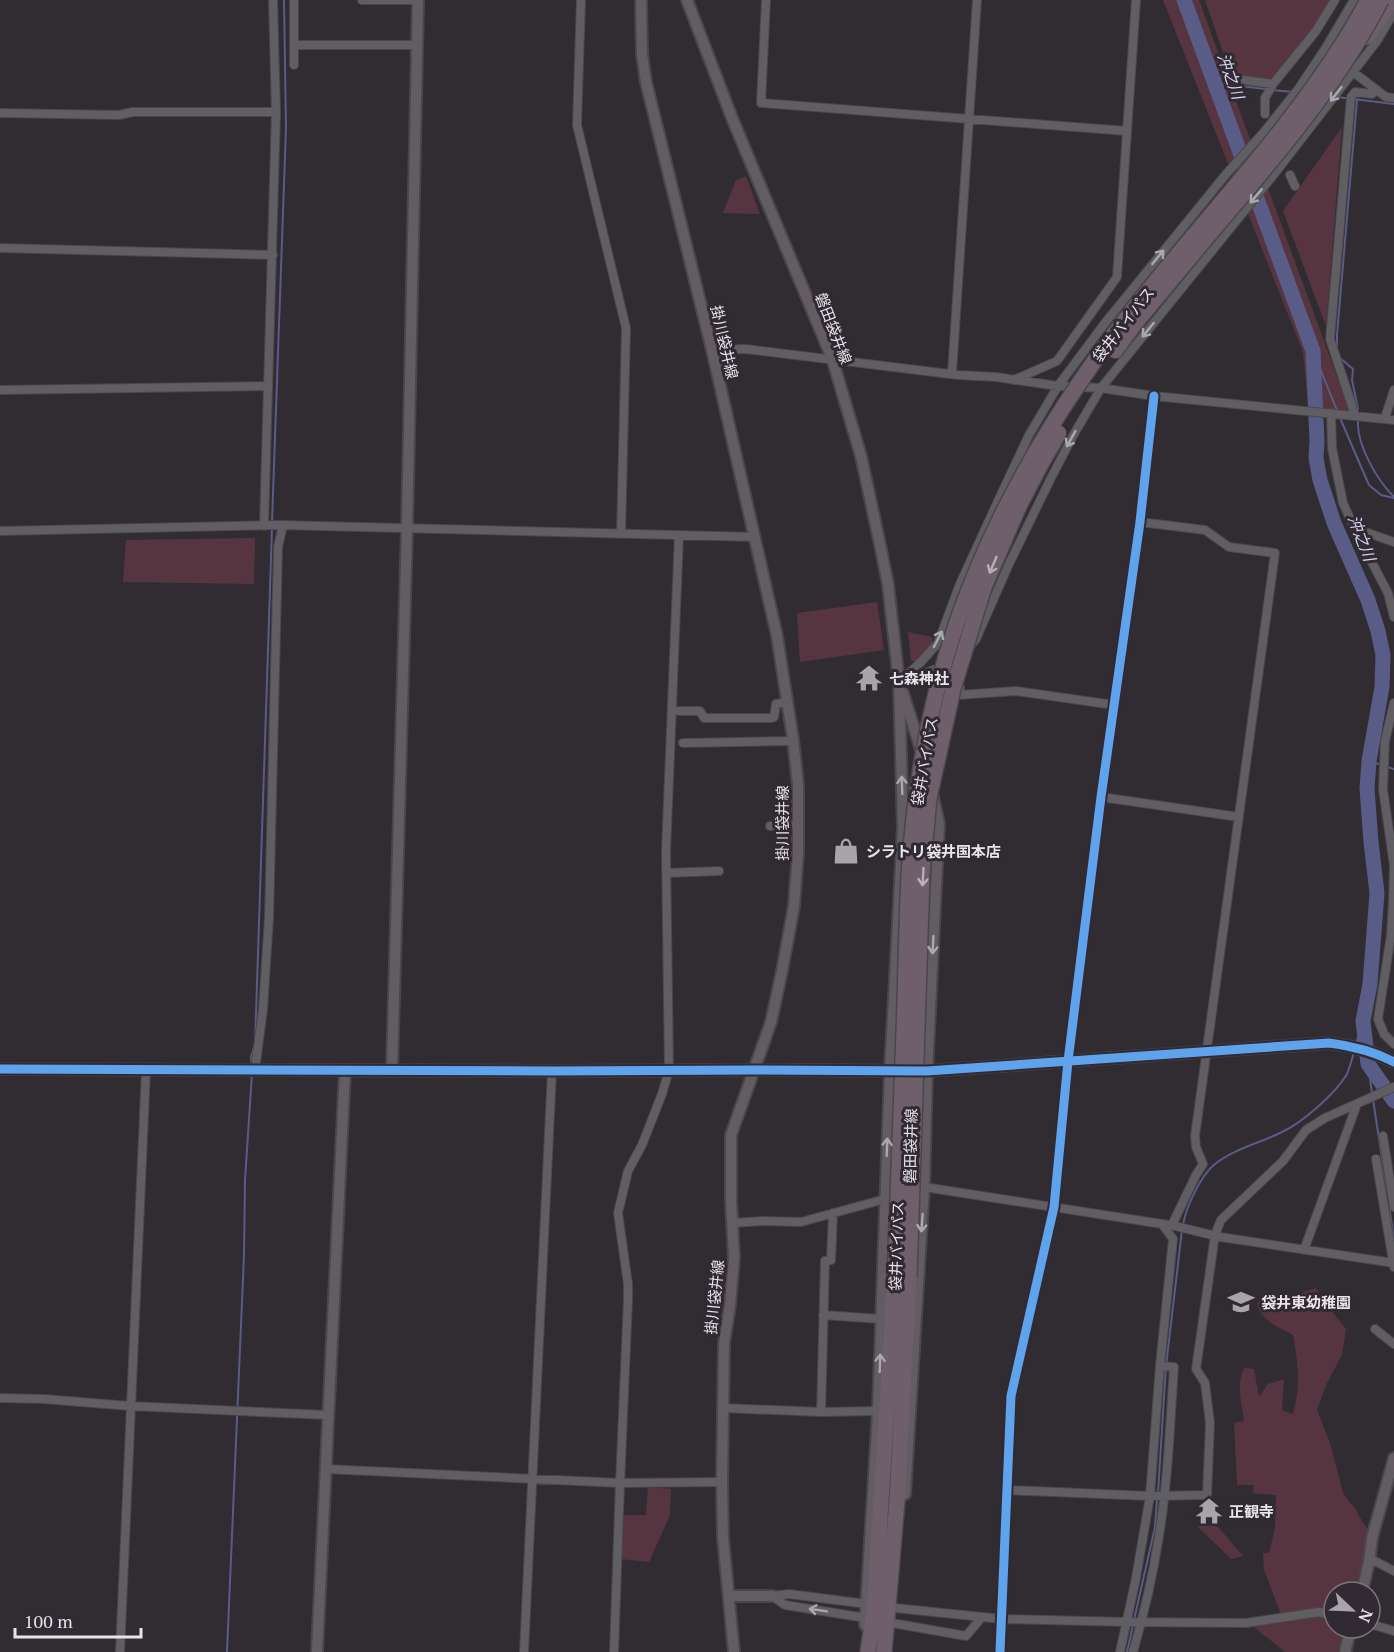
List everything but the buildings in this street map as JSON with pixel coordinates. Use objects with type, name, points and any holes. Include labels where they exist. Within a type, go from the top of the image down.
[{"type":"highway","points":[[1330,74],[1363,0]]},
{"type":"highway","name":"袋井バイパス","points":[[1330,74],[1368,0]]},
{"type":"highway","name":"袋井バイパス","points":[[886,1652],[897,1500],[902,1278],[922,874],[929,798],[953,689],[984,587],[1019,506],[1037,471],[1092,380],[1133,326],[1266,167],[1381,0]]},
{"type":"highway","points":[[1330,74],[1380,19],[1391,0]]},
{"type":"highway","name":"袋井バイパス","points":[[868,1652],[874,1612],[902,1278]]},
{"type":"main road","points":[[392,1069],[418,0]]},
{"type":"main road","name":"掛川袋井線","points":[[641,0],[642,54],[646,82],[712,350],[777,636],[798,785],[798,852],[794,906],[782,971],[771,1022],[732,1135],[734,1258],[724,1343],[722,1482],[723,1538],[734,1652]]},
{"type":"main road","name":"磐田袋井線","points":[[687,0],[732,118],[832,358],[861,456],[878,536],[888,585],[899,682],[903,828],[890,1072],[878,1411],[867,1604],[861,1652]]},
{"type":"main road","name":"磐田袋井線","points":[[886,1652],[895,1608],[908,1454],[924,1187],[939,824],[913,721],[899,682]]},
{"type":"main road","points":[[0,1069],[890,1072],[1329,1043],[1350,1046],[1383,1056],[1394,1062]]},
{"type":"main road","points":[[317,1652],[345,1070]]},
{"type":"main road","points":[[1364,1580],[1372,1538],[1393,1462]]},
{"type":"main road","points":[[729,1596],[772,1596]]},
{"type":"street","points":[[265,526],[276,112],[273,0]]},
{"type":"street","points":[[294,0],[294,65]]},
{"type":"street","points":[[362,0],[418,0]]},
{"type":"street","points":[[581,0],[577,125],[626,328],[621,534]]},
{"type":"street","points":[[765,0],[760,103],[1127,131]]},
{"type":"street","points":[[952,373],[977,0]]},
{"type":"street","points":[[1014,380],[1057,361],[1118,277],[1136,0]]},
{"type":"street","points":[[1265,114],[1265,98],[1273,84],[1316,31],[1335,0]]},
{"type":"street","points":[[899,682],[938,643],[960,584],[1002,492],[1029,435],[1058,386],[1105,323],[1299,88],[1325,50],[1354,0]]},
{"type":"street","points":[[899,682],[945,666],[965,654],[976,639],[1051,477],[1101,388],[1275,173],[1377,41],[1394,12]]},
{"type":"street","points":[[294,45],[417,45]]},
{"type":"street","points":[[1353,72],[1386,97],[1394,98]]},
{"type":"street","points":[[1228,78],[1273,84]]},
{"type":"street","points":[[1355,415],[1330,339],[1351,97],[1355,92],[1372,94],[1377,90]]},
{"type":"street","points":[[0,113],[119,115],[134,112],[276,112]]},
{"type":"street","points":[[1290,175],[1295,186]]},
{"type":"street","points":[[0,248],[273,255]]},
{"type":"street","points":[[712,350],[746,349],[1058,386],[1101,388],[1154,396],[1394,420]]},
{"type":"street","points":[[0,390],[268,386]]},
{"type":"street","points":[[1385,418],[1394,390]]},
{"type":"street","points":[[1000,1652],[1011,1396],[1054,1207],[1068,1061],[1101,797],[1140,522],[1154,396]]},
{"type":"street","points":[[1331,413],[1332,448],[1343,503],[1388,593],[1394,616]]},
{"type":"street","points":[[1140,522],[1205,530],[1229,547],[1275,553],[1195,1136],[1196,1147],[1203,1164],[1174,1225]]},
{"type":"street","points":[[255,1070],[263,1009],[269,918],[278,547],[281,525]]},
{"type":"street","points":[[0,531],[281,525],[754,537]]},
{"type":"street","points":[[1354,528],[1394,542]]},
{"type":"street","points":[[614,1652],[628,1300],[628,1284],[618,1214],[628,1171],[646,1135],[669,1070],[666,851],[679,535]]},
{"type":"street","points":[[965,654],[965,673],[958,695],[1016,691],[1114,705]]},
{"type":"street","points":[[680,711],[700,711],[704,718],[771,718],[774,717],[776,704],[787,702]]},
{"type":"street","points":[[1394,703],[1385,741],[1383,789],[1394,866],[1393,903],[1378,1019],[1384,1034],[1394,1044]]},
{"type":"street","points":[[683,743],[793,741]]},
{"type":"street","points":[[1101,797],[1239,817]]},
{"type":"street","points":[[770,826],[798,825]]},
{"type":"street","points":[[667,873],[719,871]]},
{"type":"street","points":[[120,1652],[146,1070]]},
{"type":"street","points":[[524,1652],[552,1071]]},
{"type":"street","points":[[1007,1490],[1157,1496],[1207,1495],[1210,1424],[1205,1383],[1196,1369],[1215,1235],[1221,1220],[1283,1161],[1306,1130],[1325,1118],[1394,1087]]},
{"type":"street","points":[[1304,1250],[1357,1104]]},
{"type":"street","points":[[1383,1136],[1394,1207]]},
{"type":"street","points":[[924,1187],[1174,1225],[1215,1235],[1393,1265],[1376,1159]]},
{"type":"street","points":[[732,1223],[801,1222],[885,1198]]},
{"type":"street","points":[[821,1412],[825,1261],[831,1260],[833,1213]]},
{"type":"street","points":[[1120,1652],[1135,1622],[1159,1537],[1157,1496],[1173,1239],[1162,1224]]},
{"type":"street","points":[[823,1315],[882,1319]]},
{"type":"street","points":[[1375,1329],[1394,1344]]},
{"type":"street","points":[[1133,1652],[1135,1622],[1157,1496],[1174,1368],[1165,1367]]},
{"type":"street","points":[[0,1398],[328,1415]]},
{"type":"street","points":[[722,1408],[821,1412],[878,1411]]},
{"type":"street","points":[[326,1469],[620,1484],[722,1482]]},
{"type":"street","points":[[1369,1558],[1394,1571]]},
{"type":"street","points":[[772,1596],[789,1594],[867,1604]]},
{"type":"street","points":[[772,1596],[785,1605],[866,1618]]},
{"type":"street","points":[[895,1608],[1002,1619],[1135,1622],[1246,1623],[1322,1613]]},
{"type":"street","points":[[892,1623],[966,1636],[982,1617]]},
{"type":"shaded area","points":[[1163,0],[1199,0],[1350,412],[1308,406],[1303,352]]},
{"type":"shaded area","points":[[1205,0],[1334,0],[1276,80],[1232,78]]},
{"type":"shaded area","points":[[1342,127],[1326,326],[1283,211]]},
{"type":"shaded area","points":[[746,176],[760,214],[723,213],[736,180]]},
{"type":"shaded area","points":[[255,538],[254,584],[123,582],[126,540]]},
{"type":"shaded area","points":[[877,602],[884,650],[800,662],[797,613]]},
{"type":"shaded area","points":[[908,632],[932,637],[932,643],[917,661],[911,661]]},
{"type":"shaded area","points":[[1316,1288],[1346,1329],[1342,1355],[1327,1383],[1317,1410],[1330,1443],[1343,1493],[1370,1531],[1364,1580],[1322,1580],[1322,1640],[1348,1640],[1345,1652],[1285,1652],[1254,1627],[1283,1619],[1292,1625],[1282,1617],[1264,1570],[1263,1553],[1269,1553],[1275,1528],[1276,1495],[1253,1493],[1254,1485],[1237,1485],[1234,1423],[1244,1421],[1240,1380],[1244,1368],[1254,1369],[1259,1397],[1268,1384],[1284,1379],[1282,1410],[1293,1414],[1298,1374],[1293,1335],[1267,1320],[1257,1305],[1264,1291],[1282,1299]]},
{"type":"shaded area","points":[[648,1487],[671,1489],[670,1515],[649,1562],[620,1559],[624,1515],[646,1515]]},
{"type":"shaded area","points":[[1206,1524],[1218,1527],[1243,1556],[1231,1559],[1197,1526]]},
{"type":"waterway","points":[[272,522],[286,128],[284,0]]},
{"type":"waterway","name":"沖之川","points":[[1184,0],[1313,351],[1316,458],[1320,480],[1334,523],[1368,600],[1383,655],[1382,687],[1369,761],[1367,789],[1377,893],[1370,984],[1363,1021],[1368,1064],[1394,1101]]},
{"type":"waterway","points":[[1214,83],[1266,89]]},
{"type":"waterway","points":[[1272,90],[1293,92]]},
{"type":"waterway","points":[[1337,97],[1394,104]]},
{"type":"waterway","points":[[1337,349],[1357,100]]},
{"type":"waterway","points":[[1313,351],[1338,413]]},
{"type":"waterway","points":[[1340,358],[1353,369],[1352,380],[1358,414]]},
{"type":"waterway","points":[[1340,418],[1369,485],[1381,495],[1394,498]]},
{"type":"waterway","points":[[1358,420],[1360,440],[1369,461],[1394,497]]},
{"type":"waterway","points":[[252,1068],[251,1057],[255,1044],[272,528]]},
{"type":"waterway","points":[[1369,761],[1394,769]]},
{"type":"waterway","points":[[1356,1044],[1363,1021]]},
{"type":"waterway","points":[[1183,1225],[1195,1192],[1210,1169],[1230,1154],[1282,1132],[1308,1115],[1342,1082],[1354,1052]]},
{"type":"waterway","points":[[1368,1064],[1372,1093]]},
{"type":"waterway","points":[[227,1652],[244,1255],[245,1180],[252,1073]]},
{"type":"waterway","points":[[1373,1099],[1394,1239]]},
{"type":"waterway","points":[[1158,1493],[1166,1366],[1182,1230]]},
{"type":"waterway","points":[[1134,1620],[1155,1527],[1157,1499]]},
{"type":"waterway","points":[[1127,1652],[1133,1625]]},
{"type":"cycle path","points":[[1000,1652],[1011,1396],[1054,1207],[1068,1061],[1101,797],[1140,522],[1154,396]]},
{"type":"cycle path","points":[[0,1069],[927,1071],[1329,1043],[1362,1050],[1394,1062]]},
{"type":"place","name":"七森神社","points":[[869,678]]},
{"type":"place","name":"シラトリ袋井国本店","points":[[846,851]]},
{"type":"place","name":"袋井東幼稚園","points":[[1241,1302]]},
{"type":"place","name":"正観寺","points":[[1209,1511]]}]
